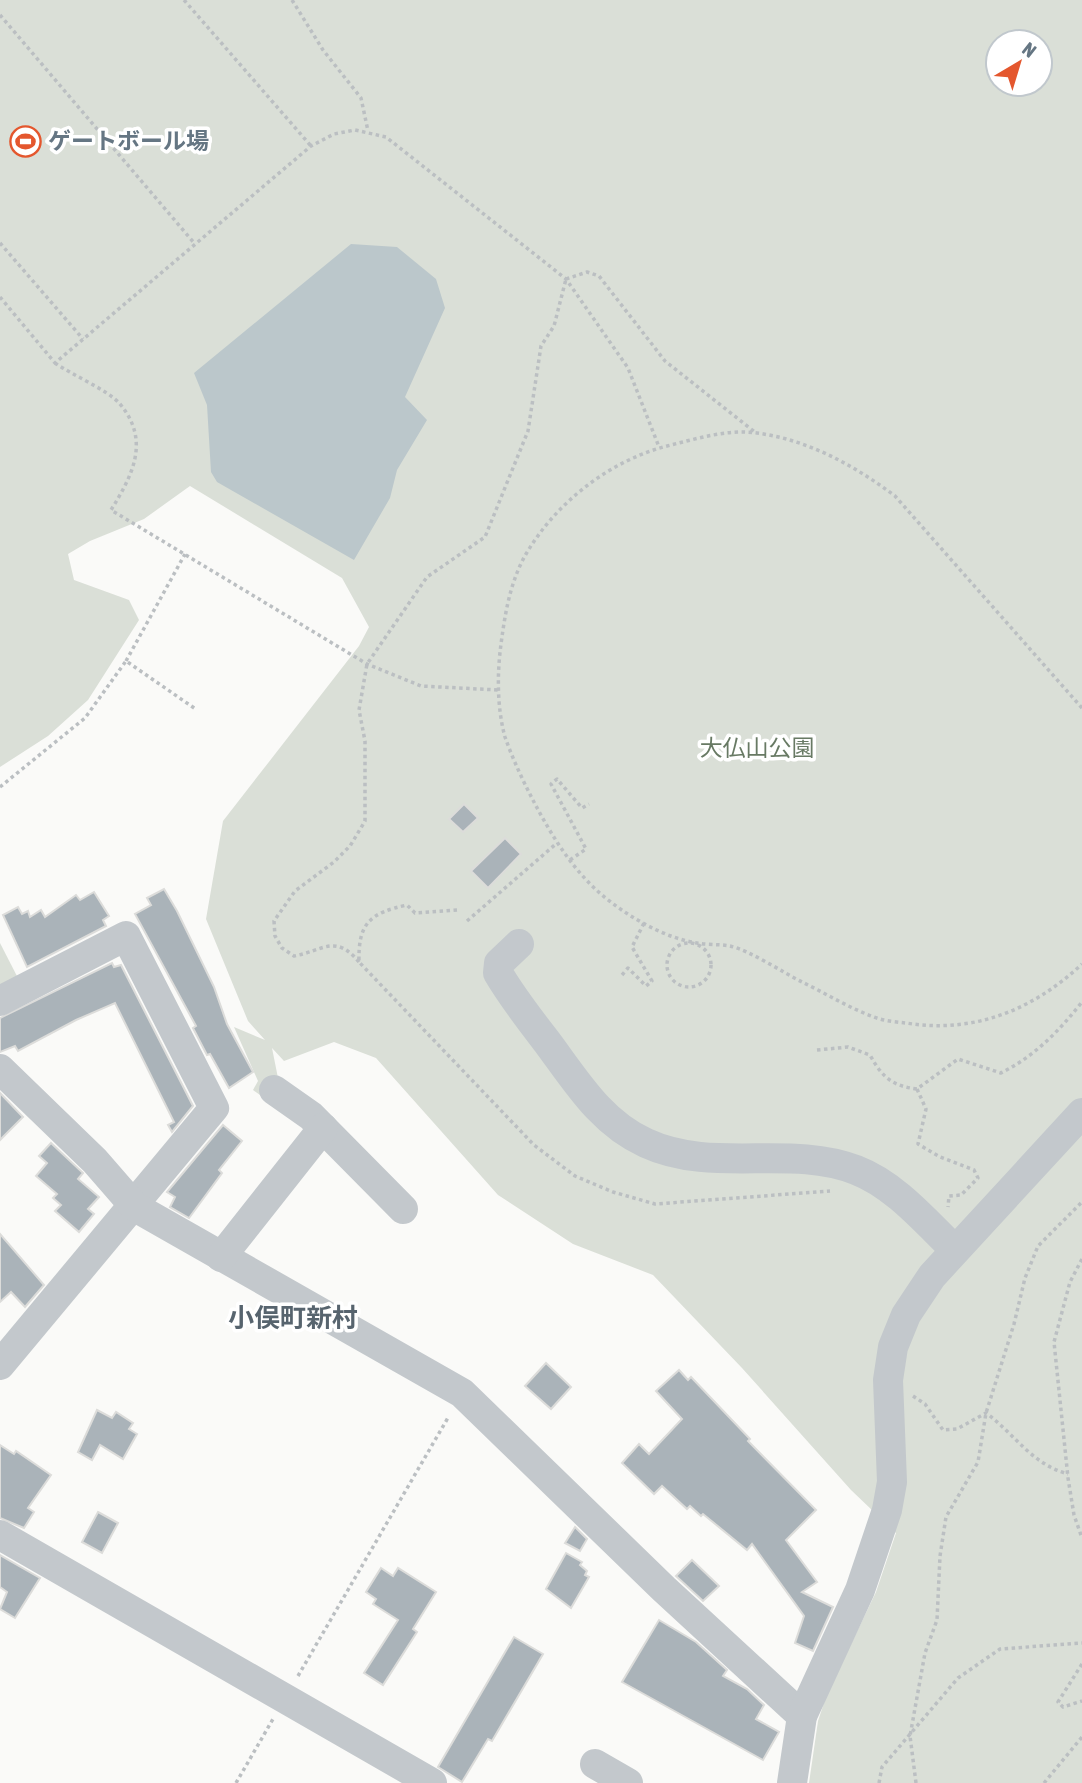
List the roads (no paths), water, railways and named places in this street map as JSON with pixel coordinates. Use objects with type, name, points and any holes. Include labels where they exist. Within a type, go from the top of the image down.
[{"type":"street","points":[[0,1001],[126,936],[214,1108],[135,1207],[5,1348]]},
{"type":"street","points":[[519,944],[499,963],[498,973],[580,1087],[619,1128],[662,1149],[700,1158],[802,1160],[834,1163],[858,1171],[897,1195],[946,1241]]},
{"type":"street","points":[[0,1069],[95,1161],[135,1207],[463,1393],[664,1589],[802,1716]]},
{"type":"street","points":[[274,1090],[323,1128],[403,1209]]},
{"type":"street","points":[[792,1783],[802,1716],[860,1590],[887,1510],[892,1482],[888,1380],[893,1347],[906,1315],[926,1283],[946,1241],[1082,1113]]},
{"type":"street","points":[[221,1257],[323,1128]]},
{"type":"street","points":[[0,1535],[432,1783]]},
{"type":"street","points":[[595,1764],[628,1783]]},
{"type":"place","name":"ゲートボール場","points":[[25,141]]},
{"type":"district","name":"小俣町新村","points":[[293,1318]]},
{"type":"park label","name":"大仏山公園","points":[[757,748]]}]
